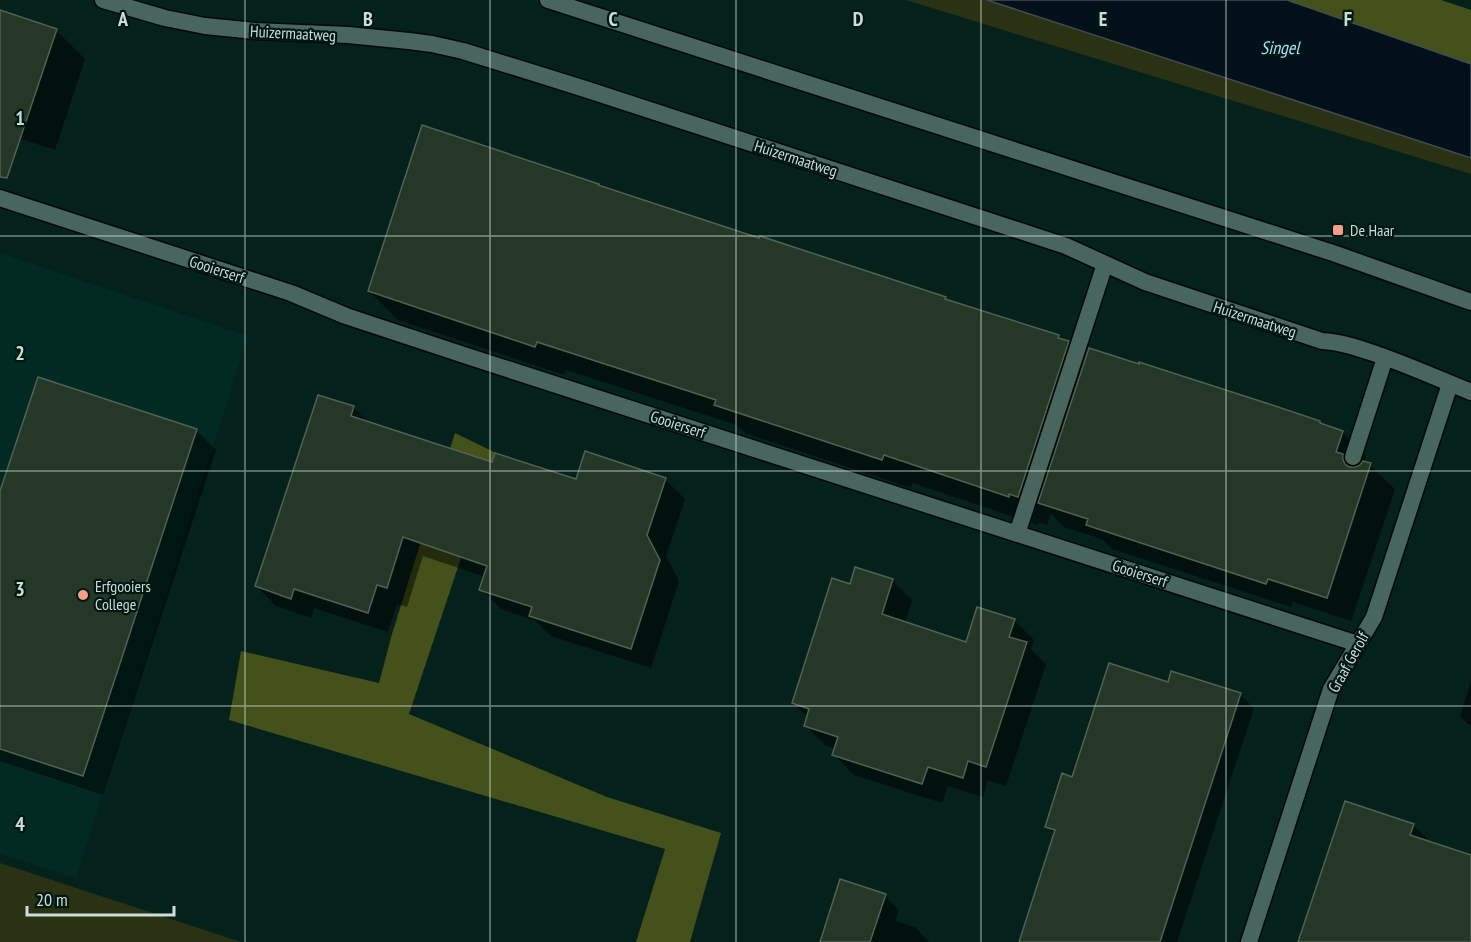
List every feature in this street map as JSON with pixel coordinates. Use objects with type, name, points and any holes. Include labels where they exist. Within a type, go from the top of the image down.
[{"type":"street","name":"Huizermaatweg","points":[[103,0],[165,18],[205,26],[255,31],[348,35],[432,44],[463,51],[1066,246],[1145,282],[1322,341],[1338,342],[1386,358],[1471,392]]},
{"type":"street","points":[[548,0],[1333,253],[1471,302]]},
{"type":"street","name":"Gooierserf","points":[[0,198],[291,293],[357,320],[1358,644]]},
{"type":"street","points":[[1017,534],[1105,264]]},
{"type":"street","points":[[1353,457],[1386,358]]},
{"type":"street","name":"Graaf Gerolf","points":[[1249,942],[1331,688],[1374,617],[1450,384]]},
{"type":"shaded area","points":[[906,0],[987,0],[1471,158],[1471,174]]},
{"type":"shaded area","name":"Erfgooiers College","points":[[0,253],[248,336],[76,878],[0,854]]},
{"type":"shaded area","points":[[0,863],[241,942],[0,942]]},
{"type":"green space","points":[[1287,0],[1441,0],[1471,10],[1471,64]]},
{"type":"green space","points":[[455,433],[496,453],[409,714],[607,797],[721,833],[690,942],[636,942],[665,849],[229,720],[241,651],[379,683],[392,634]]},
{"type":"water","name":"Singel","points":[[987,0],[1287,0],[1471,64],[1471,158]]},
{"type":"building","points":[[0,10],[57,29],[7,178],[0,177]]},
{"type":"building","points":[[422,125],[759,238],[760,236],[946,297],[945,299],[1059,335],[1058,338],[1069,341],[1018,497],[1009,494],[1009,497],[884,455],[882,460],[714,405],[716,400],[537,342],[535,347],[368,291]]},
{"type":"building","points":[[1089,348],[1266,403],[1343,431],[1336,452],[1343,454],[1345,464],[1355,467],[1363,461],[1371,463],[1327,598],[1268,579],[1266,584],[1086,525],[1088,519],[1038,503]]},
{"type":"building","points":[[38,377],[197,429],[83,776],[0,749],[0,491]]},
{"type":"building","points":[[318,395],[354,406],[351,416],[492,462],[495,453],[576,479],[585,451],[666,478],[647,535],[660,560],[631,649],[529,616],[532,607],[479,590],[487,566],[403,537],[387,588],[377,585],[368,613],[294,589],[291,599],[255,586]]},
{"type":"building","points":[[855,567],[893,579],[882,614],[966,642],[977,607],[1015,619],[1009,637],[1027,642],[986,767],[968,761],[963,778],[928,767],[922,784],[832,755],[838,737],[804,726],[809,709],[792,703],[832,578],[850,584]]},
{"type":"building","points":[[1109,663],[1168,682],[1171,671],[1241,693],[1160,942],[1019,942],[1055,830],[1045,827],[1062,773],[1072,777]]},
{"type":"building","points":[[1345,801],[1414,824],[1410,835],[1471,855],[1471,942],[1298,942]]},
{"type":"building","points":[[840,879],[886,894],[870,942],[820,942]]},
{"type":"place","name":"De Haar","points":[[1338,230]]},
{"type":"place","name":"Erfgooiers College","points":[[83,595]]}]
